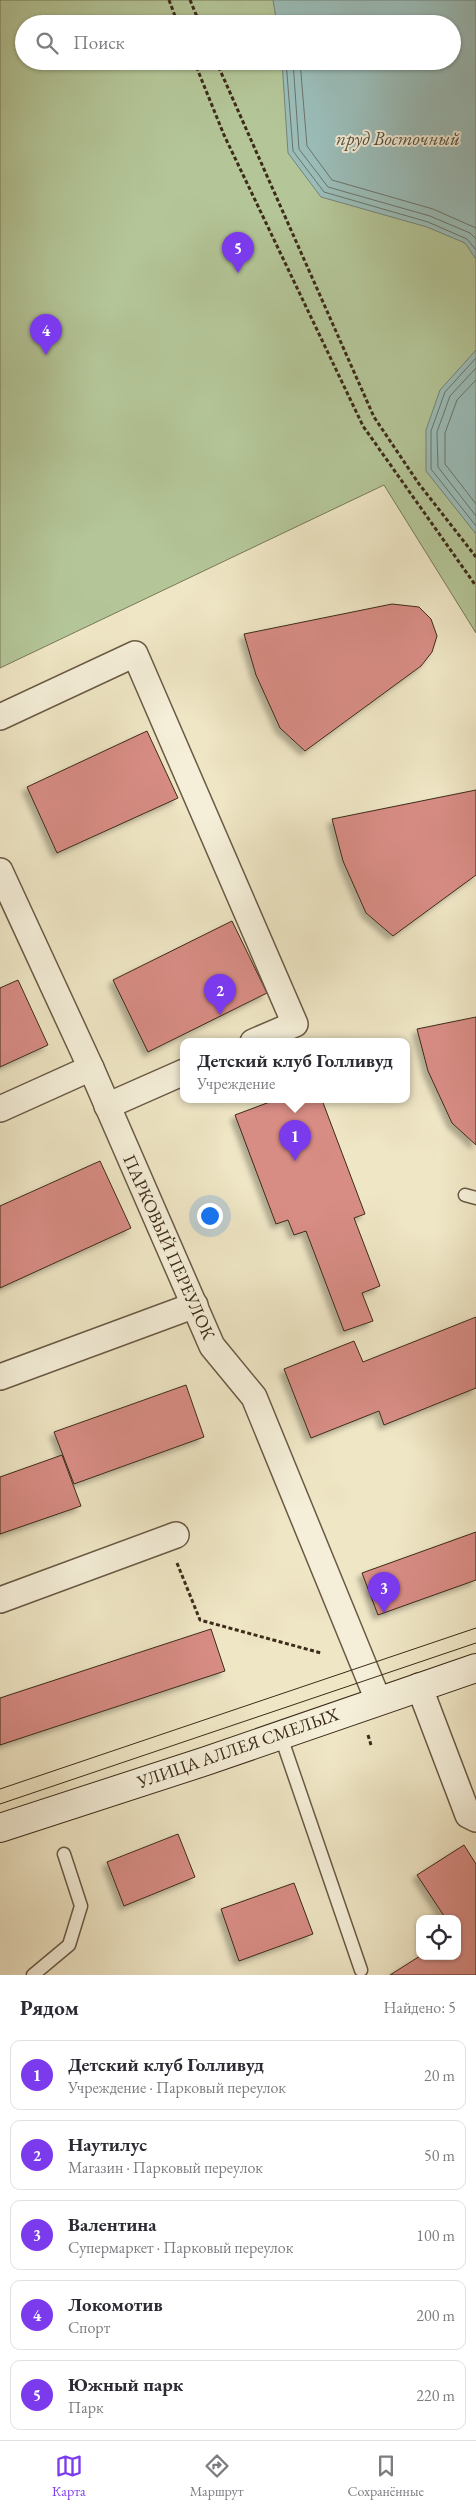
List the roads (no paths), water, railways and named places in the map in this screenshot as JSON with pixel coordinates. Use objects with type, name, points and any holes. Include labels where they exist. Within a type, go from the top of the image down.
[{"type":"main road","name":"УЛИЦА АЛЛЕЯ СМЕЛЫХ","points":[[0,1828],[206,1761],[378,1700],[476,1668]]},
{"type":"street","points":[[0,717],[135,654],[294,1024],[262,1038]]},
{"type":"street","name":"ПАРКОВЫЙ ПЕРЕУЛОК","points":[[2,880],[90,1068],[212,1346],[254,1397],[378,1700]]},
{"type":"street","points":[[0,1109],[90,1068]]},
{"type":"street","points":[[107,1106],[180,1074]]},
{"type":"street","points":[[0,1377],[195,1306]]},
{"type":"street","points":[[0,1600],[172,1537]]},
{"type":"street","points":[[419,1686],[468,1815],[476,1819]]},
{"type":"lane","points":[[280,1734],[361,1970]]},
{"type":"lane","points":[[33,1975],[69,1945],[81,1906],[64,1854]]},
{"type":"water","name":"пруд Восточный","points":[[273,0],[476,0],[476,259],[465,243],[427,227],[321,197],[288,153],[283,70],[461,70],[461,15],[276,15]]},
{"type":"water","points":[[476,350],[476,534],[426,471],[426,430],[440,390]]},
{"type":"tram line","points":[[0,1789],[476,1628]]},
{"type":"tram line","points":[[0,1804],[476,1643]]},
{"type":"place","name":"Южный парк","points":[[238,273]]},
{"type":"place","name":"Локомотив","points":[[46,355]]},
{"type":"place","name":"Наутилус","points":[[220,1015]]},
{"type":"place","name":"Детский клуб Голливуд","points":[[295,1161]]},
{"type":"place","name":"Валентина","points":[[384,1613]]}]
